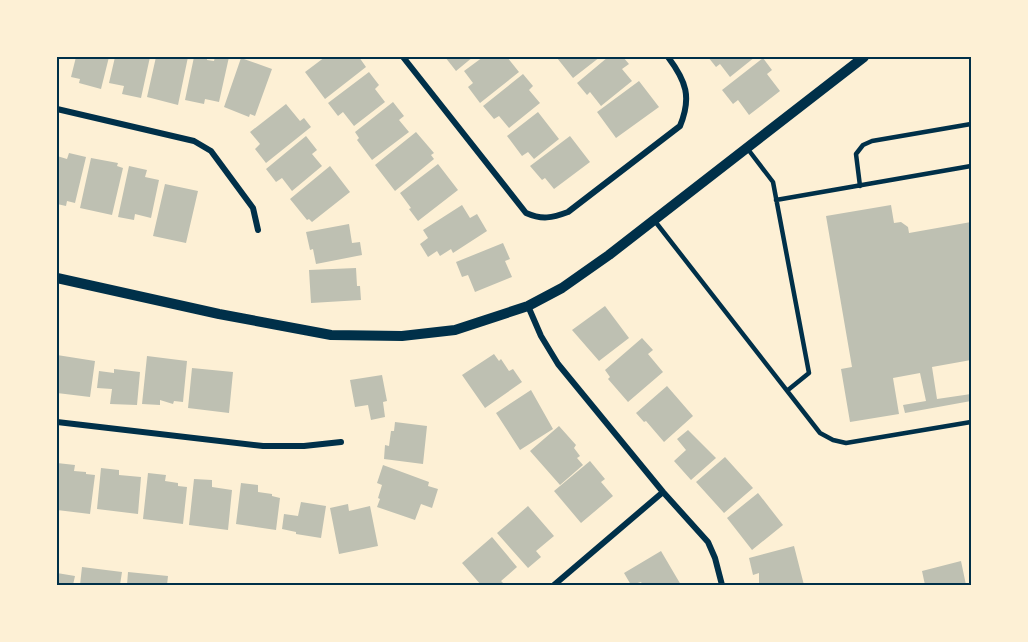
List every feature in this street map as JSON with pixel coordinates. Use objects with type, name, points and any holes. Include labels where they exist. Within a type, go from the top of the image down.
[{"type":"street","points":[[403,57],[526,213],[538,218],[552,218],[568,213],[680,126],[686,112],[687,95],[683,78],[668,57]]},
{"type":"street","points":[[57,278],[219,314],[331,335],[402,336],[455,330],[528,306],[571,281],[654,220],[864,57]]},
{"type":"street","points":[[57,109],[194,141],[211,151],[253,208],[258,230]]},
{"type":"street","points":[[528,306],[541,336],[558,364],[663,492],[708,542],[722,585]]},
{"type":"street","points":[[57,422],[263,446],[304,446],[340,442]]},
{"type":"street","points":[[554,585],[663,492]]},
{"type":"lane","points":[[860,186],[856,154],[863,145],[872,141],[971,124]]},
{"type":"lane","points":[[747,148],[773,182],[809,373],[788,390]]},
{"type":"lane","points":[[776,200],[971,166]]},
{"type":"lane","points":[[654,220],[820,433],[833,440],[846,443],[971,422]]},
{"type":"building","points":[[76,57],[109,57],[101,89],[79,83],[80,79],[71,77]]},
{"type":"building","points":[[115,57],[150,57],[141,98],[122,94],[124,86],[109,83]]},
{"type":"building","points":[[156,57],[188,57],[178,105],[147,97]]},
{"type":"building","points":[[194,57],[207,57],[207,60],[214,61],[215,57],[229,57],[219,102],[205,99],[204,104],[185,100]]},
{"type":"building","points":[[325,57],[359,57],[366,67],[325,99],[305,72]]},
{"type":"building","points":[[445,57],[473,57],[456,71]]},
{"type":"building","points":[[483,57],[507,57],[519,72],[480,103],[468,87],[473,83],[464,71]]},
{"type":"building","points":[[600,57],[573,78],[557,58]]},
{"type":"building","points":[[608,57],[623,57],[629,64],[622,69],[632,81],[601,106],[590,92],[587,95],[577,83]]},
{"type":"building","points":[[708,57],[755,57],[730,77],[720,64],[716,67]]},
{"type":"building","points":[[241,58],[272,69],[255,116],[250,114],[249,117],[224,107]]},
{"type":"building","points":[[763,58],[772,70],[767,74],[780,91],[749,115],[738,100],[733,104],[722,90]]},
{"type":"building","points":[[369,72],[379,85],[375,89],[385,102],[354,126],[343,112],[338,116],[328,103]]},
{"type":"building","points":[[523,74],[533,86],[529,90],[540,103],[509,128],[499,116],[494,119],[483,106]]},
{"type":"building","points":[[639,81],[659,107],[616,138],[597,112]]},
{"type":"building","points":[[393,102],[404,116],[399,120],[409,132],[372,160],[357,140],[359,138],[355,132]]},
{"type":"building","points":[[286,104],[300,121],[304,118],[311,127],[266,163],[255,149],[260,144],[250,132]]},
{"type":"building","points":[[538,112],[559,139],[534,159],[528,152],[522,156],[507,136]]},
{"type":"building","points":[[416,132],[434,153],[431,155],[434,159],[395,191],[375,165]]},
{"type":"building","points":[[306,136],[317,150],[312,154],[322,166],[292,191],[282,178],[276,182],[266,169]]},
{"type":"building","points":[[570,136],[590,162],[554,189],[545,178],[542,180],[530,166]]},
{"type":"building","points":[[69,153],[86,157],[75,203],[67,201],[66,206],[57,204],[57,156],[67,159]]},
{"type":"building","points":[[91,158],[118,163],[117,166],[123,168],[112,215],[80,208]]},
{"type":"building","points":[[438,164],[458,190],[418,221],[400,193]]},
{"type":"building","points":[[129,166],[147,170],[145,177],[159,180],[151,218],[135,214],[134,220],[118,217]]},
{"type":"building","points":[[330,166],[350,192],[312,222],[307,220],[290,199]]},
{"type":"building","points":[[165,184],[198,191],[186,243],[153,236]]},
{"type":"building","points":[[462,205],[470,218],[477,214],[487,231],[453,253],[451,249],[440,256],[437,251],[428,257],[420,244],[428,238],[423,230]]},
{"type":"building","points":[[891,205],[894,223],[901,222],[908,227],[909,233],[971,222],[971,360],[932,367],[937,399],[971,394],[971,401],[905,413],[903,405],[926,401],[920,373],[893,378],[899,414],[850,422],[841,369],[852,367],[826,216]]},
{"type":"building","points":[[349,224],[352,243],[360,242],[362,255],[316,264],[306,232]]},
{"type":"building","points":[[503,243],[510,259],[505,261],[512,277],[475,292],[468,275],[462,277],[456,262]]},
{"type":"building","points":[[356,268],[361,300],[311,303],[309,270]]},
{"type":"building","points":[[605,306],[629,338],[599,361],[572,330]]},
{"type":"building","points":[[642,338],[653,350],[648,354],[663,372],[628,402],[608,379],[610,377],[605,370]]},
{"type":"building","points":[[494,354],[499,361],[501,359],[509,371],[513,369],[522,382],[485,408],[462,375]]},
{"type":"building","points":[[57,355],[95,361],[90,397],[57,393]]},
{"type":"building","points":[[147,356],[187,361],[183,402],[174,401],[173,404],[160,400],[160,405],[142,404]]},
{"type":"building","points":[[192,368],[233,372],[229,413],[188,408]]},
{"type":"building","points":[[114,369],[140,372],[137,405],[110,404],[112,389],[97,388],[99,371],[114,373]]},
{"type":"building","points":[[382,375],[387,401],[383,402],[385,417],[371,420],[368,405],[355,407],[350,380]]},
{"type":"building","points":[[667,386],[693,416],[664,442],[636,413]]},
{"type":"building","points":[[531,390],[553,429],[520,450],[496,413]]},
{"type":"building","points":[[395,422],[427,426],[423,464],[384,459],[385,445],[389,446]]},
{"type":"building","points":[[559,426],[576,445],[574,448],[580,456],[577,458],[583,465],[560,485],[530,451]]},
{"type":"building","points":[[688,430],[716,458],[691,480],[674,461],[686,450],[677,439]]},
{"type":"building","points":[[725,457],[753,488],[724,513],[696,482]]},
{"type":"building","points":[[590,461],[605,479],[601,482],[613,496],[581,523],[554,491]]},
{"type":"building","points":[[57,463],[75,465],[74,471],[95,475],[90,514],[57,510]]},
{"type":"building","points":[[383,465],[429,482],[428,486],[438,489],[432,508],[421,504],[415,520],[377,507],[382,485],[377,483]]},
{"type":"building","points":[[101,468],[119,470],[119,475],[141,477],[138,514],[97,509]]},
{"type":"building","points":[[148,473],[166,475],[165,481],[187,487],[183,524],[143,519]]},
{"type":"building","points":[[194,479],[212,480],[212,487],[232,490],[228,530],[189,525]]},
{"type":"building","points":[[241,483],[258,485],[258,492],[280,498],[276,530],[236,524]]},
{"type":"building","points":[[758,493],[783,525],[752,550],[727,518]]},
{"type":"building","points":[[301,502],[326,506],[321,538],[282,529],[284,514],[298,516]]},
{"type":"building","points":[[348,504],[349,511],[370,506],[378,546],[339,554],[330,508]]},
{"type":"building","points":[[528,506],[554,536],[536,551],[541,557],[528,568],[497,533]]},
{"type":"building","points":[[492,537],[517,567],[501,581],[505,585],[481,585],[462,563]]},
{"type":"building","points":[[794,546],[804,585],[759,585],[759,573],[753,575],[749,558]]},
{"type":"building","points":[[661,551],[681,585],[643,585],[641,582],[631,585],[624,573]]},
{"type":"building","points":[[961,561],[966,585],[925,585],[922,571]]},
{"type":"building","points":[[82,567],[122,572],[120,585],[80,585]]},
{"type":"building","points":[[128,572],[168,576],[167,585],[127,585]]},
{"type":"building","points":[[57,573],[75,576],[73,585],[57,585]]}]
